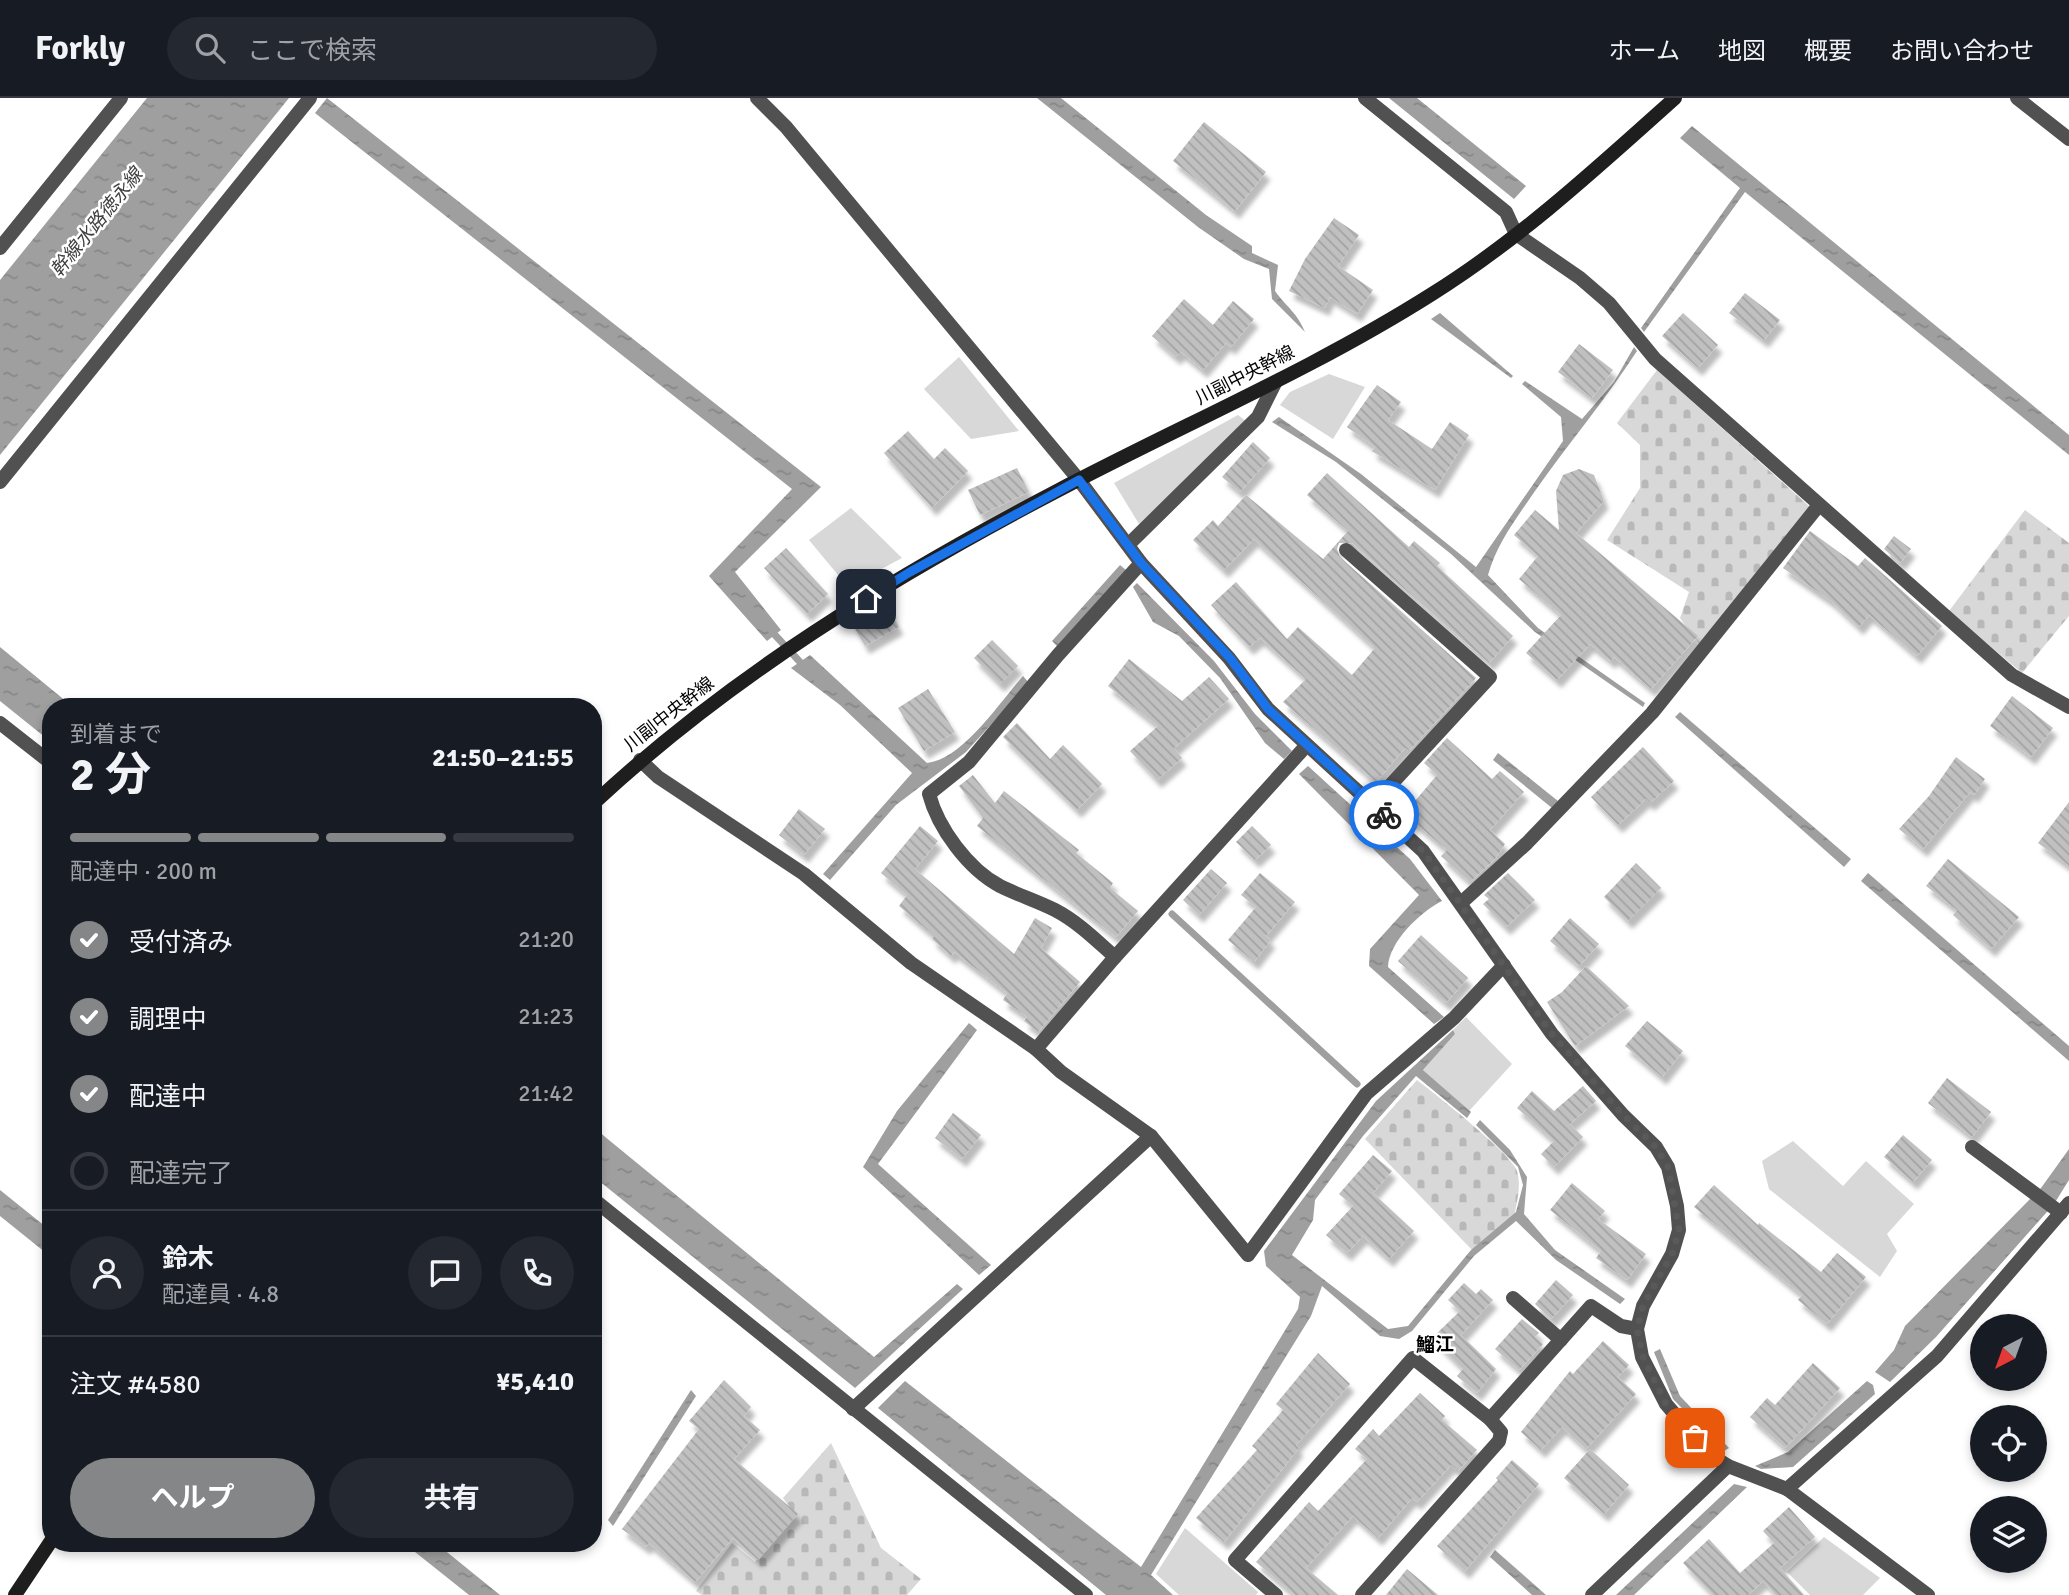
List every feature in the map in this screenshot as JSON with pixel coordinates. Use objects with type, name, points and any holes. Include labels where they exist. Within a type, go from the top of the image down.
[{"type":"street","points":[[0,248],[121,98]]},
{"type":"street","points":[[0,482],[310,98]]},
{"type":"street","points":[[757,98],[786,127],[1079,480],[1141,563],[1230,658],[1268,709],[1423,851],[1552,1034],[1614,1106],[1656,1147],[1668,1167],[1679,1230],[1672,1254],[1643,1306],[1637,1329],[1643,1357],[1666,1404],[1709,1454],[1728,1466],[1787,1489],[1928,1595]]},
{"type":"street","points":[[1365,98],[1506,212],[1516,234],[1580,278],[1609,303],[1655,359],[2012,674],[2069,707]]},
{"type":"street","name":"川副中央幹線","points":[[602,796],[640,760],[773,660],[910,572],[1079,480],[1275,383],[1433,293],[1516,234],[1675,98]]},
{"type":"street","points":[[2017,98],[2069,139]]},
{"type":"street","points":[[1129,544],[1258,416],[1275,383]]},
{"type":"street","points":[[1461,903],[1527,843],[1652,713],[1819,505]]},
{"type":"street","points":[[1346,550],[1490,677],[1373,804]]},
{"type":"street","points":[[1115,957],[1077,924],[1056,910],[999,886],[976,870],[935,816],[929,794],[969,762],[1058,654],[1141,563]]},
{"type":"street","points":[[0,723],[42,756]]},
{"type":"street","points":[[1036,1049],[1115,957],[1306,746]]},
{"type":"street","points":[[640,760],[658,776],[804,874],[911,963],[1036,1049],[1061,1072],[1152,1136],[1248,1255],[1366,1094],[1454,1018],[1504,965]]},
{"type":"street","points":[[853,1409],[1152,1136]]},
{"type":"street","points":[[1787,1489],[1937,1356],[2065,1208],[2029,1188],[1972,1147]]},
{"type":"street","points":[[602,1206],[1086,1595]]},
{"type":"street","points":[[1513,1298],[1561,1339]]},
{"type":"street","points":[[1490,1419],[1591,1306],[1621,1326],[1637,1329]]},
{"type":"street","points":[[1276,1595],[1235,1560],[1413,1358],[1490,1419],[1501,1432],[1499,1441],[1362,1595]]},
{"type":"street","points":[[1592,1595],[1728,1466]]},
{"type":"street","points":[[15,1595],[44,1552]]},
{"type":"green space","points":[[959,357],[1019,431],[971,439],[924,389]]},
{"type":"green space","points":[[1657,370],[1810,507],[1699,644],[1680,618],[1689,592],[1607,540],[1640,488],[1640,445],[1617,423]]},
{"type":"green space","points":[[1329,374],[1365,387],[1333,439],[1280,405],[1290,392]]},
{"type":"green space","points":[[1238,415],[1247,422],[1139,524],[1114,483]]},
{"type":"green space","points":[[851,508],[902,558],[848,587],[809,540]]},
{"type":"green space","points":[[2025,510],[2069,543],[2069,616],[2022,673],[1949,611]]},
{"type":"green space","points":[[1466,1017],[1512,1064],[1469,1111],[1423,1070],[1455,1034],[1453,1030]]},
{"type":"green space","points":[[1417,1080],[1488,1138],[1517,1171],[1519,1189],[1514,1219],[1474,1252],[1365,1139]]},
{"type":"green space","points":[[1793,1141],[1843,1186],[1866,1161],[1914,1204],[1887,1234],[1897,1251],[1880,1277],[1769,1189],[1762,1161]]},
{"type":"green space","points":[[831,1443],[881,1548],[921,1579],[907,1595],[702,1595],[696,1591],[732,1543],[755,1562],[794,1513],[783,1498]]},
{"type":"green space","points":[[1185,1528],[1258,1592],[1256,1595],[1179,1595],[1156,1574]]},
{"type":"green space","points":[[1824,1537],[1880,1578],[1863,1595],[1810,1595],[1787,1572]]},
{"type":"water","name":"幹線水路徳永線","points":[[147,98],[289,98],[0,455],[0,280]]},
{"type":"water","points":[[327,98],[821,487],[735,572],[781,630],[767,641],[709,576],[792,489],[315,113]]},
{"type":"water","points":[[1037,98],[1061,98],[1206,215],[1252,246],[1252,253],[1278,265],[1275,291],[1305,332],[1272,299],[1269,269],[1244,259],[1198,227]]},
{"type":"water","points":[[1389,98],[1417,98],[1526,186],[1514,199]]},
{"type":"water","points":[[1692,126],[2069,435],[2069,455],[1745,192],[1644,332],[1641,328],[1740,188],[1680,138]]},
{"type":"water","points":[[1440,313],[1513,376],[1511,378],[1431,319]]},
{"type":"water","points":[[1634,347],[1637,351],[1625,369],[1514,521],[1496,552],[1488,575],[1538,628],[1645,703],[1643,707],[1535,632],[1451,554],[1336,462],[1272,422],[1279,417],[1361,474],[1476,567],[1563,441],[1561,417],[1522,384],[1525,381],[1582,419],[1614,382]]},
{"type":"water","points":[[1120,565],[1126,570],[1057,646],[1052,641]]},
{"type":"water","points":[[1137,583],[1214,661],[1255,714],[1292,751],[1284,759],[1265,743],[1220,678],[1179,636],[1153,622],[1133,587]]},
{"type":"water","points":[[0,647],[62,698],[42,698],[42,735],[0,701]]},
{"type":"water","points":[[810,655],[927,763],[954,752],[967,741],[1023,676],[1029,683],[966,752],[896,805],[830,880],[823,874],[912,773],[840,705],[791,668]]},
{"type":"water","points":[[1680,712],[1851,859],[1844,867],[1675,717]]},
{"type":"water","points":[[1498,753],[1558,801],[1552,808],[1493,760]]},
{"type":"water","points":[[1308,766],[1410,859],[1442,901],[1424,912],[1407,929],[1394,948],[1388,967],[1444,1017],[1434,1024],[1369,966],[1370,949],[1419,895],[1299,774]]},
{"type":"water","points":[[1868,873],[2069,1046],[2069,1061],[1861,881]]},
{"type":"water","points":[[969,1023],[977,1030],[878,1164],[991,1265],[979,1275],[863,1167],[897,1111]]},
{"type":"water","points":[[1453,1030],[1455,1034],[1423,1070],[1471,1112],[1467,1118],[1416,1076],[1363,1136],[1315,1200],[1313,1220],[1292,1255],[1388,1329],[1408,1326],[1471,1250],[1516,1212],[1523,1185],[1518,1167],[1476,1125],[1480,1120],[1510,1150],[1527,1177],[1524,1214],[1555,1250],[1625,1299],[1620,1304],[1556,1260],[1516,1221],[1474,1256],[1412,1331],[1399,1339],[1380,1336],[1322,1286],[1311,1316],[1151,1575],[1173,1595],[1106,1595],[878,1408],[905,1381],[1141,1567],[1298,1309],[1300,1297],[1266,1266],[1264,1251],[1376,1101]]},
{"type":"water","points":[[602,1134],[874,1357],[957,1284],[963,1289],[855,1388],[602,1183]]},
{"type":"water","points":[[2069,1149],[2069,1180],[2054,1204],[1936,1337],[1890,1382],[1875,1372],[1894,1350],[1905,1326],[2041,1188]]},
{"type":"water","points":[[0,1190],[42,1224],[42,1250],[0,1216]]},
{"type":"water","points":[[1660,1349],[1680,1396],[1729,1448],[1724,1451],[1673,1399],[1654,1352]]},
{"type":"water","points":[[1867,1381],[1873,1385],[1875,1394],[1793,1467],[1761,1469],[1755,1466],[1788,1452]]},
{"type":"water","points":[[691,1390],[696,1396],[613,1526],[608,1520]]},
{"type":"water","points":[[1734,1484],[1747,1487],[1634,1595],[1616,1595]]},
{"type":"water","points":[[1495,1550],[1546,1595],[1532,1595],[1490,1557]]},
{"type":"water","points":[[415,1552],[447,1552],[500,1595],[469,1595]]},
{"type":"building","points":[[1204,122],[1266,172],[1235,211],[1173,161]]},
{"type":"building","points":[[1334,218],[1359,235],[1338,266],[1373,290],[1357,314],[1330,297],[1325,308],[1289,291],[1305,259]]},
{"type":"building","points":[[1745,293],[1780,320],[1764,340],[1729,313]]},
{"type":"building","points":[[1184,299],[1213,325],[1233,301],[1254,319],[1231,347],[1226,343],[1203,370],[1181,352],[1176,357],[1152,336]]},
{"type":"building","points":[[1683,313],[1718,345],[1698,368],[1662,336]]},
{"type":"building","points":[[1579,344],[1613,370],[1592,398],[1558,372]]},
{"type":"building","points":[[1377,385],[1401,402],[1388,420],[1432,449],[1450,422],[1469,435],[1435,490],[1372,451],[1375,447],[1347,427]]},
{"type":"building","points":[[908,431],[934,459],[945,448],[968,471],[932,508],[884,453]]},
{"type":"building","points":[[1253,442],[1270,458],[1240,492],[1222,477]]},
{"type":"building","points":[[1017,468],[1029,492],[980,515],[968,490]]},
{"type":"building","points":[[1579,469],[1594,475],[1604,501],[1576,533],[1698,636],[1651,689],[1614,657],[1611,661],[1590,644],[1557,680],[1526,653],[1561,615],[1519,579],[1538,556],[1514,535],[1535,510],[1559,530],[1556,491],[1563,475]]},
{"type":"building","points":[[1327,473],[1409,547],[1414,541],[1440,563],[1437,566],[1513,636],[1489,663],[1352,543],[1339,543],[1337,549],[1340,557],[1476,678],[1409,751],[1405,748],[1376,782],[1283,702],[1306,679],[1260,638],[1249,647],[1211,605],[1236,582],[1287,639],[1298,627],[1352,675],[1375,648],[1254,539],[1224,570],[1193,540],[1213,520],[1218,526],[1246,495],[1323,559],[1348,531],[1307,495]]},
{"type":"building","points":[[1810,531],[1858,566],[1865,558],[1942,626],[1917,656],[1869,615],[1859,627],[1831,601],[1783,568]]},
{"type":"building","points":[[1894,536],[1911,549],[1900,563],[1884,549]]},
{"type":"building","points":[[786,548],[828,594],[807,614],[764,568]]},
{"type":"building","points":[[885,602],[899,627],[865,646],[851,622]]},
{"type":"building","points":[[992,640],[1018,666],[1000,684],[974,658]]},
{"type":"building","points":[[1129,659],[1182,701],[1209,677],[1229,699],[1174,748],[1182,758],[1157,780],[1130,751],[1158,726],[1108,686]]},
{"type":"building","points":[[928,689],[955,732],[924,751],[898,708]]},
{"type":"building","points":[[2012,696],[2053,728],[2031,757],[1990,726]]},
{"type":"building","points":[[1017,723],[1050,759],[1063,745],[1102,784],[1077,810],[1003,737]]},
{"type":"building","points":[[1447,738],[1492,779],[1500,771],[1524,792],[1490,830],[1505,844],[1495,859],[1470,882],[1441,856],[1447,850],[1404,814],[1437,775],[1424,763]]},
{"type":"building","points":[[1643,747],[1674,781],[1650,803],[1646,799],[1618,825],[1591,797]]},
{"type":"building","points":[[1956,757],[1985,779],[1974,795],[1970,792],[1923,849],[1899,829],[1929,796]]},
{"type":"building","points":[[973,775],[995,803],[1004,791],[1079,850],[1076,853],[1113,883],[1110,888],[1138,911],[1116,937],[977,826],[983,818],[959,786]]},
{"type":"building","points":[[2069,802],[2069,866],[2038,843]]},
{"type":"building","points":[[799,809],[825,829],[804,855],[779,835]]},
{"type":"building","points":[[920,826],[938,841],[915,869],[1014,954],[1035,918],[1052,928],[1041,948],[1080,982],[1038,1032],[1024,1021],[1027,1017],[1003,1000],[1007,993],[954,952],[951,956],[932,939],[934,936],[899,906],[907,895],[881,873]]},
{"type":"building","points":[[1252,826],[1271,845],[1255,860],[1236,842]]},
{"type":"building","points":[[1948,859],[2019,917],[1991,949],[1953,915],[1957,910],[1926,886]]},
{"type":"building","points":[[1636,863],[1661,888],[1628,921],[1604,897]]},
{"type":"building","points":[[1211,869],[1227,883],[1199,915],[1183,900]]},
{"type":"building","points":[[1260,873],[1295,902],[1266,936],[1271,940],[1254,962],[1228,940],[1256,907],[1241,895]]},
{"type":"building","points":[[1508,873],[1535,900],[1506,927],[1483,904],[1489,899],[1484,895]]},
{"type":"building","points":[[1570,918],[1599,944],[1579,966],[1550,941]]},
{"type":"building","points":[[1421,935],[1468,978],[1446,1003],[1398,961]]},
{"type":"building","points":[[1586,966],[1629,1006],[1575,1046],[1547,1002],[1562,992]]},
{"type":"building","points":[[1647,1021],[1683,1051],[1662,1077],[1625,1046]]},
{"type":"building","points":[[1947,1078],[1991,1112],[1972,1137],[1928,1103]]},
{"type":"building","points":[[1583,1086],[1596,1101],[1570,1124],[1583,1137],[1554,1167],[1541,1154],[1554,1141],[1517,1108],[1532,1091],[1554,1111]]},
{"type":"building","points":[[953,1113],[981,1135],[962,1159],[935,1138]]},
{"type":"building","points":[[1903,1135],[1932,1160],[1913,1182],[1884,1157]]},
{"type":"building","points":[[1373,1155],[1392,1171],[1373,1193],[1414,1231],[1389,1259],[1363,1236],[1347,1253],[1326,1235],[1353,1206],[1339,1194]]},
{"type":"building","points":[[1572,1183],[1605,1211],[1598,1219],[1646,1254],[1627,1280],[1596,1258],[1601,1251],[1550,1210]]},
{"type":"building","points":[[1714,1185],[1758,1225],[1759,1223],[1821,1272],[1837,1253],[1866,1277],[1827,1324],[1798,1300],[1802,1295],[1694,1207]]},
{"type":"building","points":[[1556,1280],[1573,1295],[1551,1319],[1535,1304]]},
{"type":"building","points":[[1464,1283],[1476,1294],[1481,1289],[1493,1300],[1461,1335],[1496,1369],[1477,1393],[1457,1376],[1463,1369],[1432,1338],[1460,1311],[1448,1300]]},
{"type":"building","points":[[1522,1319],[1539,1333],[1535,1337],[1543,1344],[1519,1370],[1495,1349]]},
{"type":"building","points":[[1603,1341],[1629,1365],[1618,1377],[1636,1394],[1586,1449],[1562,1427],[1541,1450],[1521,1432],[1570,1371],[1573,1374]]},
{"type":"building","points":[[1318,1353],[1350,1384],[1296,1445],[1299,1448],[1224,1542],[1196,1518],[1257,1450],[1252,1446],[1283,1410],[1276,1404]]},
{"type":"building","points":[[1813,1363],[1840,1388],[1785,1448],[1750,1417],[1767,1398],[1775,1405]]},
{"type":"building","points":[[724,1380],[751,1407],[744,1416],[760,1430],[734,1459],[798,1514],[758,1560],[733,1538],[695,1582],[649,1543],[646,1547],[622,1529],[699,1429],[689,1421]]},
{"type":"building","points":[[1420,1393],[1445,1416],[1442,1420],[1477,1450],[1458,1471],[1451,1465],[1417,1502],[1412,1498],[1378,1538],[1353,1516],[1306,1568],[1338,1595],[1295,1595],[1256,1562],[1309,1502],[1318,1511],[1367,1459],[1355,1449],[1373,1429],[1379,1436]]},
{"type":"building","points":[[1590,1449],[1629,1485],[1604,1514],[1564,1478]]},
{"type":"building","points":[[1512,1460],[1539,1484],[1465,1571],[1437,1546],[1498,1480],[1496,1478]]},
{"type":"building","points":[[1789,1507],[1815,1537],[1780,1568],[1804,1595],[1776,1595],[1763,1581],[1748,1595],[1713,1595],[1683,1563],[1709,1539],[1740,1573],[1774,1543],[1763,1531]]},
{"type":"building","points":[[1407,1569],[1438,1595],[1386,1595]]},
{"type":"waterway","points":[[775,635],[800,662]]},
{"type":"waterway","points":[[1172,914],[1357,1084]]},
{"type":"way so far","points":[[1384,815],[1423,851],[1552,1034],[1580,1069],[1656,1147],[1668,1167],[1677,1206],[1679,1230],[1672,1254],[1643,1306],[1637,1329],[1643,1357],[1666,1404],[1695,1438]]},
{"type":"district","name":"鰡江","points":[[1435,1344]]},
{"type":"route","points":[[866,599],[910,572],[1079,480],[1141,563],[1230,658],[1268,709],[1384,815]]}]
